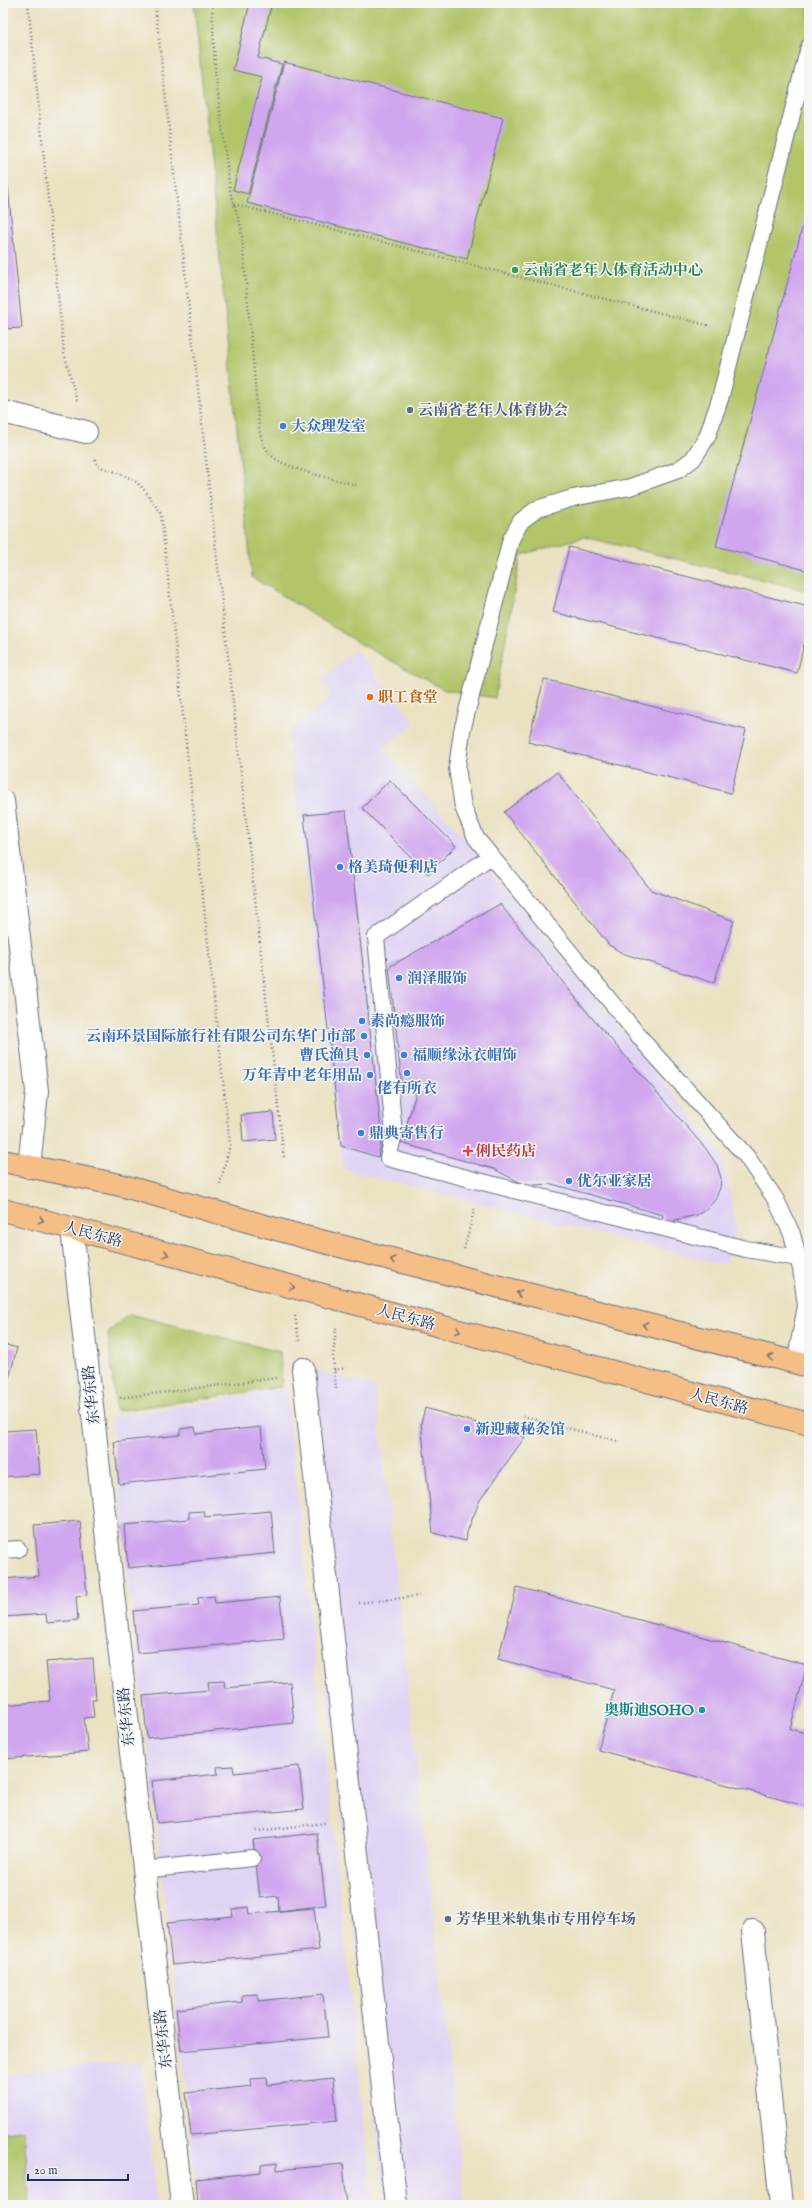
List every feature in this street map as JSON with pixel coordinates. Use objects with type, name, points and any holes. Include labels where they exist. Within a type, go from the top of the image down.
[{"type":"main road","points":[[3,1161],[120,1185],[301,1236],[802,1364]]},
{"type":"main road","name":"人民东路","points":[[3,1210],[809,1424]]},
{"type":"street","points":[[3,412],[86,432]]},
{"type":"street","points":[[3,801],[37,1091],[29,1167]]},
{"type":"street","name":"东华东路","points":[[72,1229],[182,2205]]},
{"type":"street","points":[[303,1372],[396,2205]]},
{"type":"street","points":[[753,1931],[781,2205]]},
{"type":"lane","points":[[802,1364],[806,1306],[798,1258],[792,1234],[776,1200],[747,1157],[648,1048],[476,838],[463,807],[457,768],[462,731],[511,539],[521,522],[537,509],[573,498],[630,487],[678,470],[693,459],[707,437],[720,399],[809,47]]},
{"type":"lane","points":[[491,856],[376,937],[394,1134],[388,1158],[746,1249],[798,1258]]},
{"type":"lane","points":[[144,1870],[252,1858]]},
{"type":"path","points":[[28,3],[64,353],[86,432],[98,466],[131,477],[145,489],[161,514],[230,1144],[213,1211]]},
{"type":"path","points":[[155,3],[284,1159]]},
{"type":"path","points":[[212,3],[215,70],[230,190],[241,227],[259,428],[262,441],[272,456],[284,464],[356,485]]},
{"type":"path","points":[[233,204],[736,333]]},
{"type":"path","points":[[456,1276],[475,1207]]},
{"type":"path","points":[[292,1287],[303,1372]]},
{"type":"path","points":[[91,1401],[303,1372],[346,1368]]},
{"type":"path","points":[[523,1416],[620,1442]]},
{"type":"path","points":[[359,1603],[419,1596]]},
{"type":"path","points":[[252,1858],[249,1832],[353,1820]]},
{"type":"shaded area","points":[[355,649],[415,723],[382,748],[456,829],[721,1152],[737,1227],[724,1265],[343,1169],[288,733],[331,697],[323,678]]},
{"type":"shaded area","points":[[291,1363],[375,1387],[465,2205],[385,2205]]},
{"type":"shaded area","points":[[286,1389],[373,2205],[199,2205],[111,1417]]},
{"type":"shaded area","points":[[141,2061],[157,2205],[3,2205],[3,2074]]},
{"type":"green space","name":"云南省老年人体育活动中心","points":[[194,3],[809,3],[809,591],[584,537],[521,555],[495,698],[445,690],[359,643],[252,577]]},
{"type":"green space","points":[[129,1314],[280,1352],[282,1387],[116,1411],[108,1333]]},
{"type":"green space","points":[[24,2130],[30,2205],[3,2205],[3,2132]]},
{"type":"building","points":[[250,3],[272,3],[258,58],[282,64],[248,194],[233,190],[262,77],[233,70]]},
{"type":"building","points":[[284,62],[503,118],[467,259],[247,203]]},
{"type":"building","points":[[3,137],[22,328],[3,329]]},
{"type":"building","points":[[809,203],[809,571],[716,546]]},
{"type":"building","points":[[569,547],[809,607],[809,624],[797,673],[553,612]]},
{"type":"building","points":[[544,679],[746,730],[731,793],[528,742]]},
{"type":"building","points":[[557,772],[651,890],[734,921],[714,983],[622,953],[609,945],[504,812]]},
{"type":"building","points":[[390,780],[456,846],[428,874],[362,808]]},
{"type":"building","points":[[346,811],[382,1139],[378,1157],[341,1146],[304,815]]},
{"type":"building","points":[[500,904],[587,1012],[706,1149],[717,1165],[721,1178],[720,1188],[715,1200],[707,1209],[697,1215],[675,1220],[674,1223],[662,1220],[663,1215],[552,1184],[536,1185],[521,1183],[494,1169],[401,1143],[417,1090],[402,1086],[389,967]]},
{"type":"building","points":[[273,1112],[275,1139],[243,1142],[241,1115]]},
{"type":"building","points":[[3,1344],[17,1348],[6,1390],[3,1390]]},
{"type":"building","points":[[425,1408],[525,1437],[480,1500],[467,1532],[466,1541],[433,1533],[421,1423]]},
{"type":"building","points":[[195,1427],[196,1434],[261,1427],[265,1469],[119,1484],[114,1442],[180,1435],[180,1429]]},
{"type":"building","points":[[36,1429],[40,1474],[3,1477],[3,1431]]},
{"type":"building","points":[[204,1511],[205,1517],[271,1511],[275,1553],[128,1568],[124,1525],[189,1519],[189,1512]]},
{"type":"building","points":[[80,1521],[87,1595],[76,1596],[78,1620],[47,1623],[46,1614],[3,1617],[3,1579],[39,1576],[34,1525]]},
{"type":"building","name":"奥斯迪SOHO","points":[[517,1587],[807,1665],[790,1729],[809,1734],[809,1807],[598,1750],[614,1690],[498,1659]]},
{"type":"building","points":[[214,1596],[215,1603],[280,1597],[284,1639],[137,1653],[133,1611],[199,1605],[198,1598]]},
{"type":"building","points":[[93,1658],[96,1699],[92,1699],[94,1717],[84,1718],[88,1752],[3,1759],[3,1705],[50,1701],[46,1662]]},
{"type":"building","points":[[224,1681],[225,1688],[290,1682],[294,1723],[147,1738],[143,1696],[209,1690],[208,1682]]},
{"type":"building","points":[[233,1766],[234,1773],[299,1766],[304,1809],[157,1823],[152,1781],[218,1774],[217,1767]]},
{"type":"building","points":[[317,1833],[326,1905],[279,1911],[278,1896],[260,1898],[253,1840]]},
{"type":"building","points":[[248,1907],[249,1914],[314,1908],[319,1950],[172,1965],[167,1923],[233,1916],[232,1909]]},
{"type":"building","points":[[258,1994],[258,2001],[323,1994],[328,2037],[181,2051],[176,2009],[242,2002],[242,1995]]},
{"type":"building","points":[[267,2078],[268,2085],[333,2078],[337,2121],[191,2135],[186,2093],[252,2086],[251,2079]]},
{"type":"building","points":[[277,2163],[277,2170],[343,2164],[347,2205],[198,2205],[196,2179],[261,2172],[261,2165]]},
{"type":"place","name":"云南省老年人体育活动中心","points":[[515,270]]},
{"type":"place","name":"云南省老年人体育协会","points":[[410,410]]},
{"type":"place","name":"大众理发室","points":[[283,426]]},
{"type":"place","name":"职工食堂","points":[[370,697]]},
{"type":"place","name":"格美琦便利店","points":[[340,867]]},
{"type":"place","name":"润泽服饰","points":[[399,978]]},
{"type":"place","name":"素尚瘾服饰","points":[[362,1021]]},
{"type":"place","name":"云南环景国际旅行社有限公司东华门市部","points":[[364,1036]]},
{"type":"place","name":"曹氏渔具","points":[[367,1055]]},
{"type":"place","name":"福顺缘泳衣帽饰","points":[[404,1055]]},
{"type":"place","name":"佬有所衣","points":[[407,1073]]},
{"type":"place","name":"万年青中老年用品","points":[[370,1075]]},
{"type":"place","name":"鼎典寄售行","points":[[361,1133]]},
{"type":"place","name":"俐民药店","points":[[468,1151]]},
{"type":"place","name":"优尔亚家居","points":[[569,1181]]},
{"type":"place","name":"新迎藏秘灸馆","points":[[467,1429]]},
{"type":"place","name":"奥斯迪SOHO","points":[[702,1710]]},
{"type":"place","name":"芳华里米轨集市专用停车场","points":[[448,1919]]}]
